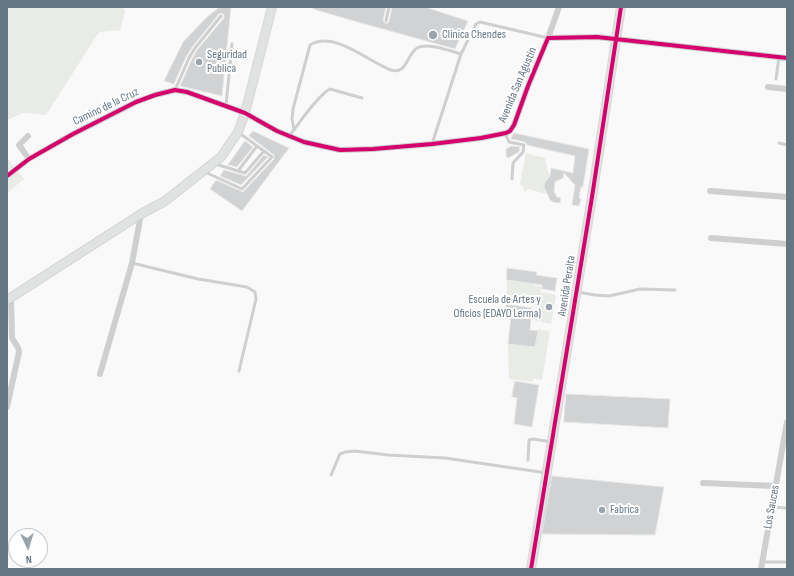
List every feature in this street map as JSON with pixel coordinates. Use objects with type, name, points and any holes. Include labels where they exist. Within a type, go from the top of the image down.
[{"type":"street","points":[[7,407],[19,355],[19,348],[13,342],[12,337],[9,299],[141,214],[165,201],[221,157],[238,132],[245,113],[272,7]]},
{"type":"street","points":[[548,38],[558,7]]},
{"type":"street","name":"Avenida Peralta","points":[[531,569],[622,7]]},
{"type":"street","name":"Avenida San Agustin","points":[[245,113],[289,136],[304,142],[340,150],[432,144],[505,133],[510,130],[514,125],[548,38],[597,37],[787,58]]},
{"type":"street","points":[[768,87],[787,89]]},
{"type":"street","name":"Camino de la Cruz","points":[[7,176],[29,159],[73,134],[136,102],[155,95],[175,90],[187,92],[245,113]]},
{"type":"street","points":[[28,136],[19,145],[29,159]]},
{"type":"street","points":[[710,191],[787,197]]},
{"type":"street","points":[[100,374],[132,263],[141,214]]},
{"type":"street","points":[[711,238],[787,244]]},
{"type":"street","name":"Los Sauces","points":[[762,566],[787,422]]},
{"type":"street","points":[[703,483],[775,486]]},
{"type":"lane","points":[[386,21],[389,7]]},
{"type":"lane","points":[[175,90],[195,48],[221,16]]},
{"type":"lane","points":[[432,144],[461,54],[471,32],[479,22],[548,38]]},
{"type":"lane","points":[[294,129],[292,119],[293,109],[310,45],[316,41],[327,40],[350,48],[368,59],[393,70],[400,70],[405,66],[414,49],[420,46],[461,54]]},
{"type":"lane","points":[[226,105],[232,44]]},
{"type":"lane","points":[[776,79],[779,57]]},
{"type":"lane","points":[[289,136],[326,92],[330,90],[362,98]]},
{"type":"lane","points":[[203,171],[242,189],[272,157],[238,132]]},
{"type":"lane","points":[[505,133],[509,142],[524,145],[523,152],[513,163],[512,179]]},
{"type":"lane","points":[[779,144],[787,145]]},
{"type":"lane","points":[[238,171],[257,146]]},
{"type":"lane","points":[[213,163],[245,173],[264,151]]},
{"type":"lane","points":[[132,263],[198,279],[247,287],[255,292],[256,299],[239,371]]},
{"type":"lane","points":[[576,292],[609,296],[640,289],[675,290]]},
{"type":"lane","points":[[528,460],[530,440],[533,439],[552,442]]},
{"type":"lane","points":[[331,475],[340,454],[355,451],[388,455],[445,458],[547,473]]},
{"type":"lane","points":[[772,507],[787,508]]},
{"type":"lane","points":[[762,566],[787,562]]},
{"type":"shaded area","points":[[7,7],[122,7],[125,11],[120,30],[99,32],[46,115],[23,113],[7,120]]},
{"type":"shaded area","points":[[526,153],[545,158],[550,175],[545,184],[547,194],[528,189],[526,192],[520,184]]},
{"type":"shaded area","points":[[7,158],[24,179],[7,193]]},
{"type":"shaded area","points":[[507,280],[534,284],[535,286],[541,287],[541,292],[556,295],[551,324],[535,321],[537,306],[516,303],[516,305],[506,304]]},
{"type":"shaded area","points":[[538,329],[550,331],[542,380],[533,379],[533,382],[509,379],[508,344],[535,347]]},
{"type":"building","name":"Seguridad Publica","points":[[220,7],[231,7],[222,96],[180,86],[197,50],[224,18],[222,13],[219,14],[193,46],[186,57],[174,84],[164,81],[183,42],[207,17]]},
{"type":"building","name":"Clinica Chendes","points":[[314,7],[386,7],[383,21],[386,24],[389,22],[392,7],[425,7],[468,21],[455,49],[313,9]]},
{"type":"building","points":[[253,131],[289,148],[242,211],[210,189],[216,180],[243,192],[274,159],[274,155],[249,136]]},
{"type":"building","points":[[514,133],[589,149],[583,187],[581,187],[579,198],[581,199],[579,206],[572,205],[575,185],[564,173],[563,178],[555,182],[554,192],[557,197],[561,198],[560,203],[550,200],[544,187],[545,182],[550,176],[551,168],[573,173],[575,156],[527,145],[525,142],[511,139]]},
{"type":"building","points":[[245,141],[253,147],[237,167],[228,165]]},
{"type":"building","points":[[512,146],[520,147],[519,152],[508,158],[506,156],[506,149]]},
{"type":"building","points":[[264,155],[268,157],[241,185],[220,176],[224,170],[246,176]]},
{"type":"building","points":[[507,268],[537,272],[536,275],[557,278],[555,291],[542,289],[542,285],[507,280]]},
{"type":"building","points":[[506,304],[532,308],[530,330],[538,331],[535,347],[508,344],[511,317],[505,316]]},
{"type":"building","points":[[515,381],[539,385],[532,427],[514,424],[517,398],[512,397]]},
{"type":"building","points":[[566,394],[670,399],[668,428],[564,422]]},
{"type":"building","name":"Fabrica","points":[[552,476],[664,487],[655,535],[542,534]]},
{"type":"cycle path","points":[[531,569],[592,197],[621,7]]},
{"type":"cycle path","points":[[7,176],[29,159],[73,134],[136,102],[175,90],[187,92],[245,113],[277,131],[304,142],[340,150],[373,149],[481,138],[510,131],[514,125],[548,38],[597,37],[787,58]]},
{"type":"place","name":"Clinica Chendes","points":[[433,35]]},
{"type":"place","name":"Seguridad Publica","points":[[199,62]]},
{"type":"place","name":"Escuela de Artes y Oficios (EDAYO Lerma)","points":[[549,307]]},
{"type":"place","name":"Fabrica","points":[[602,510]]}]
